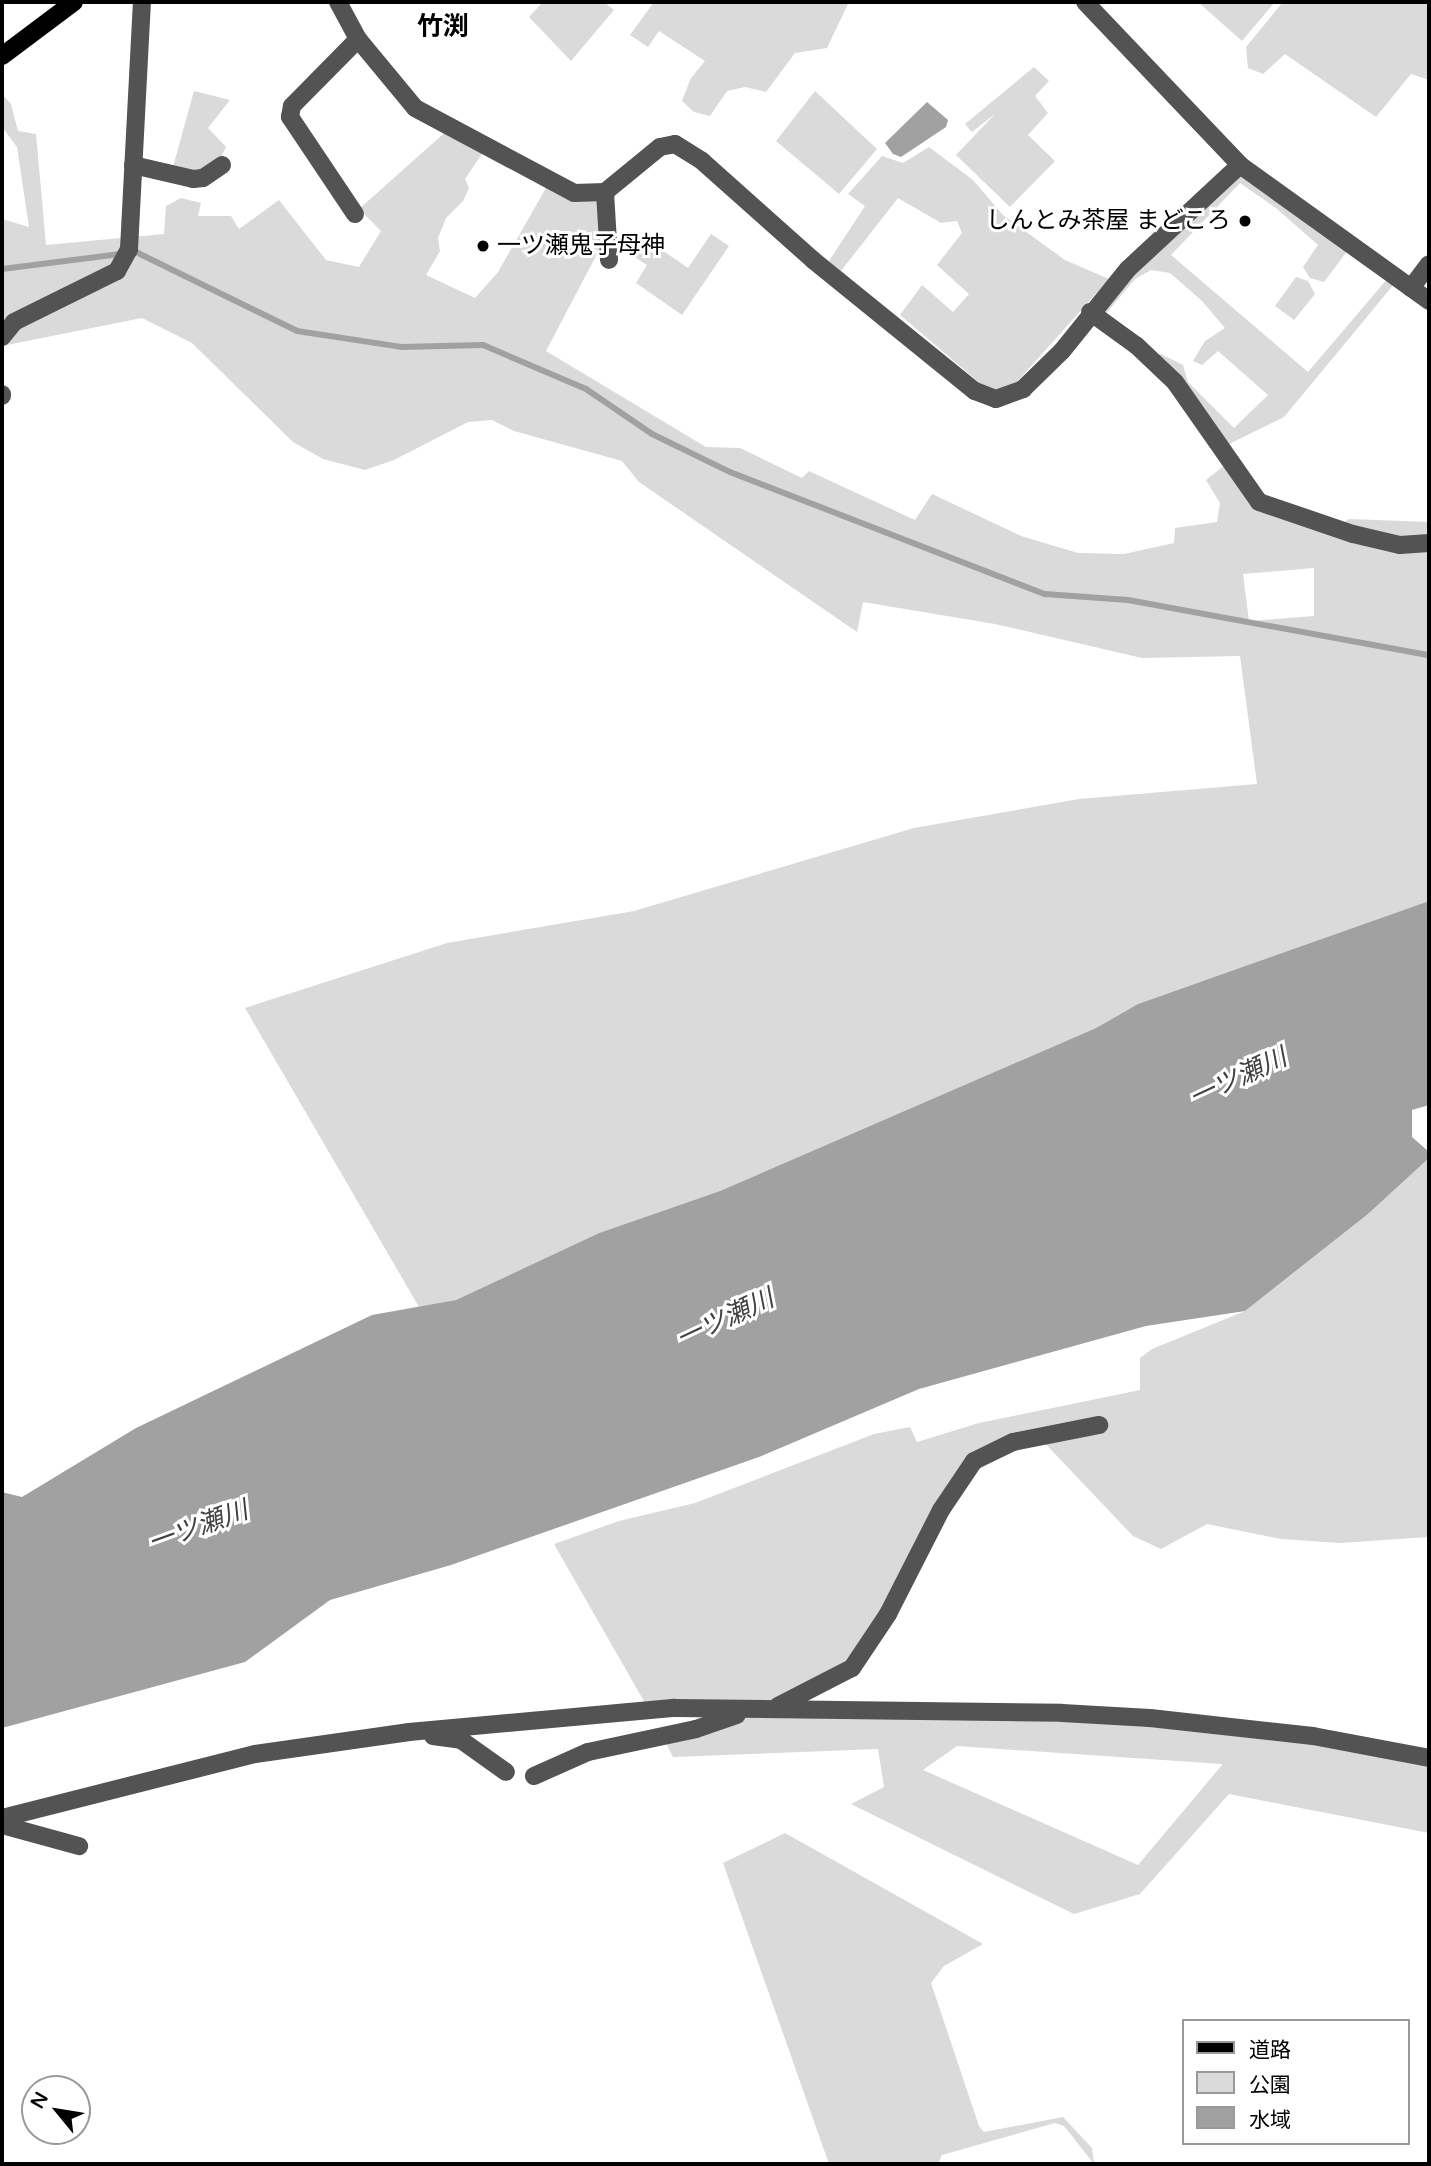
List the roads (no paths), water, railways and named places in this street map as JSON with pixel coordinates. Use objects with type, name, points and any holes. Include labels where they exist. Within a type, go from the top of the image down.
[{"type":"main road","points":[[2,56],[74,2]]},
{"type":"street","points":[[2,337],[14,322],[117,271],[129,249],[142,2]]},
{"type":"street","points":[[338,2],[358,39],[415,108],[574,193],[606,192],[660,147],[675,144],[702,161],[814,260],[965,382],[996,399],[1023,389],[1062,351],[1090,312],[1128,269],[1240,165]]},
{"type":"street","points":[[1085,2],[1240,165],[1429,301]]},
{"type":"street","points":[[355,214],[290,117],[292,106],[358,39]]},
{"type":"street","points":[[132,165],[193,179],[203,178],[222,165]]},
{"type":"street","points":[[606,192],[609,260]]},
{"type":"street","points":[[1411,288],[1429,264]]},
{"type":"street","points":[[1090,312],[1137,346],[1175,382],[1259,502],[1353,534],[1400,545],[1429,543]]},
{"type":"street","points":[[771,1709],[852,1668],[888,1614],[942,1510],[974,1461],[1013,1442],[1099,1425]]},
{"type":"street","points":[[2,1818],[255,1754],[409,1732],[675,1708],[747,1712],[771,1709],[1150,1718],[1313,1736],[1429,1758]]},
{"type":"street","points":[[534,1776],[589,1752],[696,1729],[747,1712]]},
{"type":"street","points":[[409,1732],[461,1740],[506,1772]]},
{"type":"street","points":[[2,1825],[79,1846]]},
{"type":"water","points":[[927,102],[948,120],[946,127],[901,157],[893,154],[885,143]]},
{"type":"water","name":"一ツ瀬川","points":[[1429,901],[1429,1105],[1412,1110],[1412,1137],[1429,1152],[1429,1158],[1368,1214],[1245,1311],[1146,1326],[919,1389],[759,1457],[451,1565],[330,1600],[245,1662],[2,1728],[2,1492],[22,1497],[136,1428],[372,1315],[456,1300],[599,1233],[720,1191],[1096,1028],[1138,1004]]},
{"type":"waterway","points":[[2,269],[136,252],[297,331],[401,347],[483,345],[586,389],[652,434],[730,472],[1045,594],[1128,600],[1429,655]]},
{"type":"place","name":"しんとみ茶屋 まどころ","points":[[1245,221]]},
{"type":"place","name":"一ツ瀬鬼子母神","points":[[483,246]]},
{"type":"district","name":"竹渕","points":[[443,27]]}]
